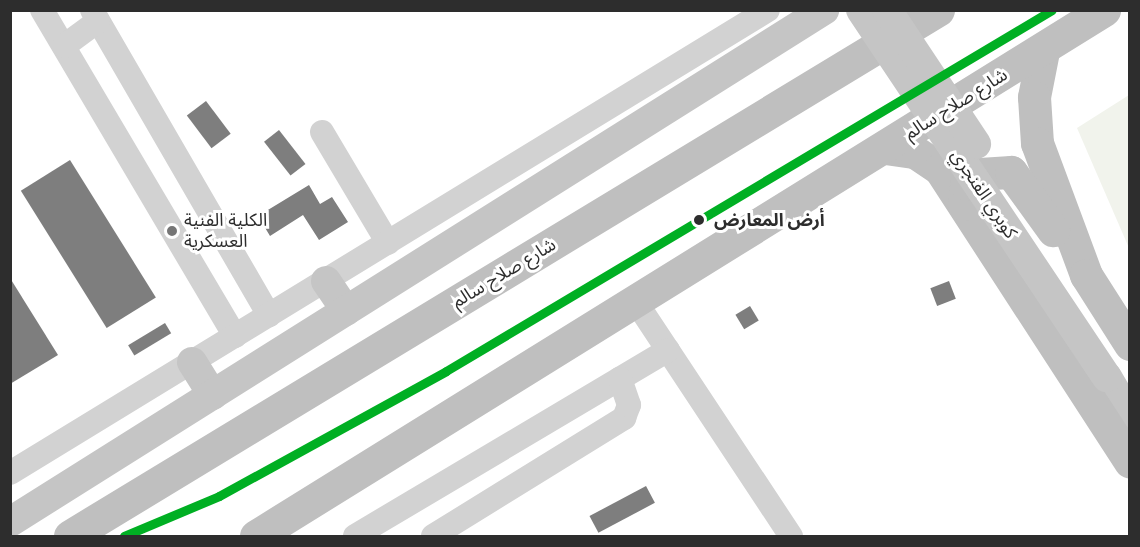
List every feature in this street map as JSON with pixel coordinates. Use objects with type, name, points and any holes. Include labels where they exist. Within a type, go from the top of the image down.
[{"type":"highway","name":"شارع صلاح سالم","points":[[70,537],[938,10]]},
{"type":"highway","name":"شارع صلاح سالم","points":[[256,537],[1043,51],[1104,10]]},
{"type":"highway","points":[[1043,51],[1034,97],[1037,143],[1122,366]]},
{"type":"highway","points":[[885,148],[928,159],[964,206],[1130,462]]},
{"type":"highway","points":[[964,206],[966,184],[980,174],[1011,172],[1086,275]]},
{"type":"main road","points":[[10,522],[346,311],[802,18],[824,10]]},
{"type":"main road","name":"كوبري الفنجري","points":[[861,10],[1122,366]]},
{"type":"main road","name":"كوبري الفنجري","points":[[887,10],[1122,366]]},
{"type":"main road","points":[[326,281],[346,311]]},
{"type":"main road","points":[[192,362],[213,394]]},
{"type":"main road","points":[[1122,366],[1130,416]]},
{"type":"lane","points":[[42,10],[235,336]]},
{"type":"lane","points":[[10,473],[768,10]]},
{"type":"lane","points":[[64,45],[95,16],[269,315]]},
{"type":"lane","points":[[322,132],[388,243]]},
{"type":"lane","points":[[636,302],[790,537]]},
{"type":"lane","points":[[355,537],[668,350]]},
{"type":"lane","points":[[433,537],[624,418],[629,405],[620,379]]},
{"type":"shaded area","points":[[1129,95],[1129,248],[1077,128]]},
{"type":"building","points":[[206,101],[231,134],[212,148],[187,115]]},
{"type":"building","points":[[279,130],[305,164],[291,176],[264,142]]},
{"type":"building","points":[[70,160],[156,297],[107,328],[21,191]]},
{"type":"building","points":[[309,185],[320,204],[332,197],[348,222],[319,240],[303,215],[270,236],[258,216]]},
{"type":"building","points":[[10,278],[58,355],[10,384]]},
{"type":"building","points":[[949,281],[956,299],[937,306],[930,288]]},
{"type":"building","points":[[750,306],[759,321],[744,329],[735,315]]},
{"type":"building","points":[[165,323],[171,333],[134,355],[128,345]]},
{"type":"building","points":[[646,486],[655,503],[598,533],[589,516]]},
{"type":"transit line","points":[[124,536],[219,496],[446,371],[1052,10]]},
{"type":"place","name":"أرض المعارض","points":[[699,220]]},
{"type":"place","name":"الكلية الفنية العسكرية","points":[[172,231]]}]
